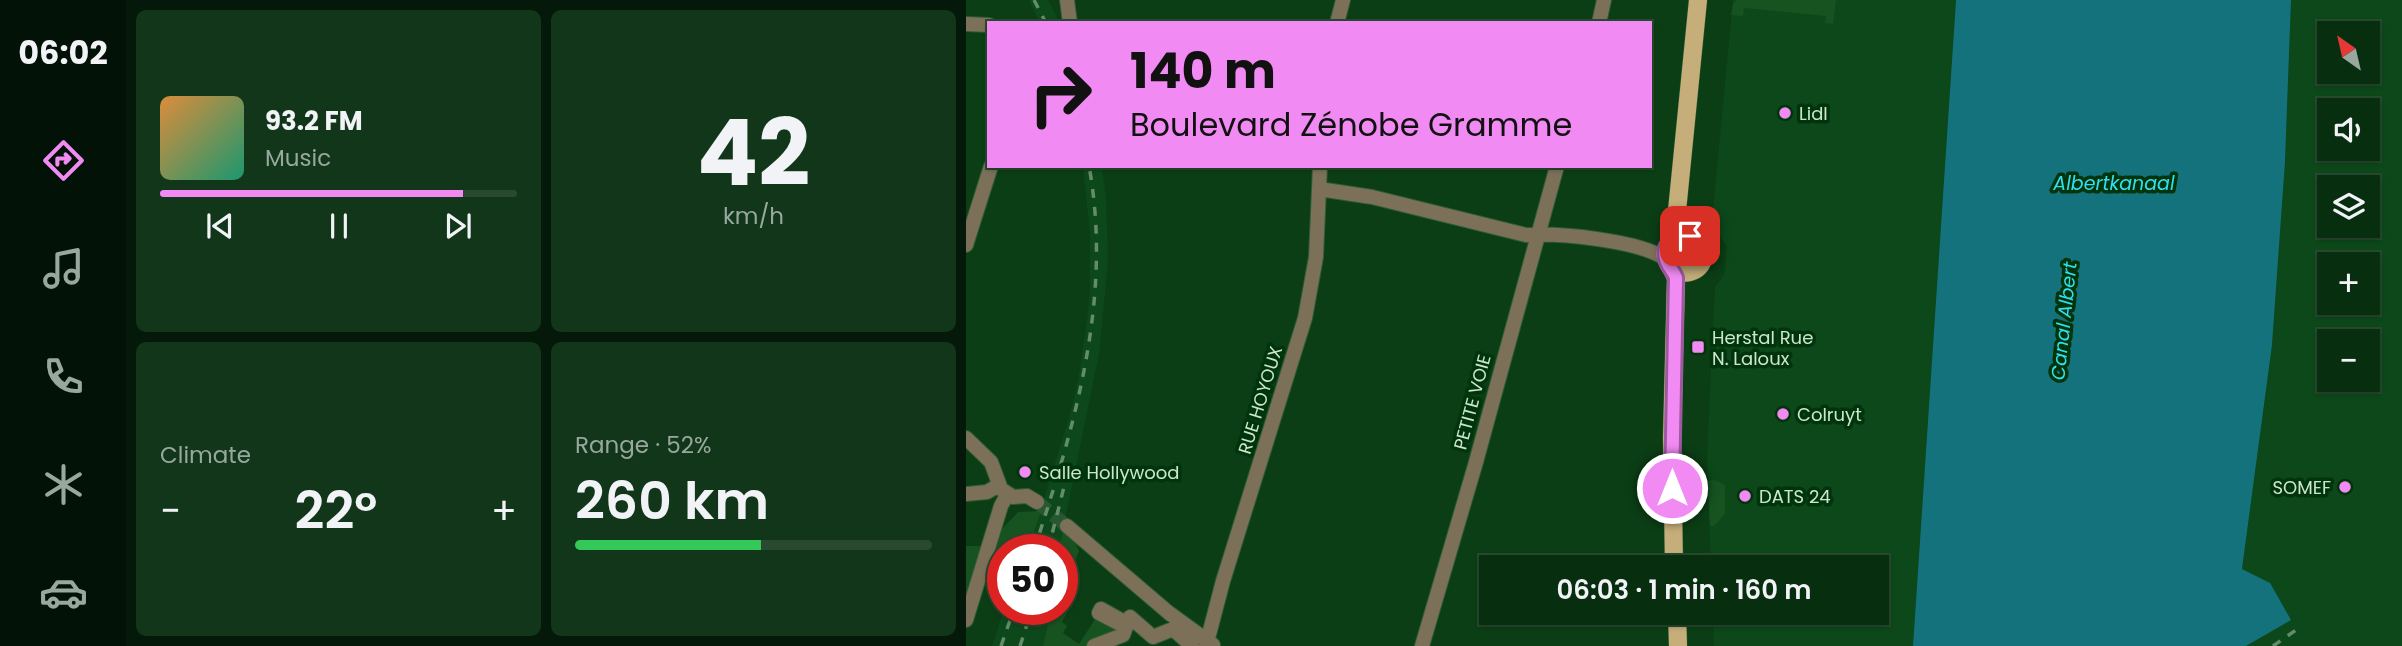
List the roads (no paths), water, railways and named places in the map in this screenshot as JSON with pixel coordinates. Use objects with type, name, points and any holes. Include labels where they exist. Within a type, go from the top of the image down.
[{"type":"main road","points":[[1674,238],[1698,0]]},
{"type":"main road","points":[[1670,265],[1684,274],[1695,271],[1701,265],[1704,253],[1697,240],[1684,235],[1674,238],[1667,246],[1670,265],[1676,278],[1672,438],[1674,555]]},
{"type":"main road","points":[[1677,625],[1678,646]]},
{"type":"street","points":[[1068,0],[1070,21]]},
{"type":"street","points":[[1338,21],[1343,0]]},
{"type":"street","points":[[1599,21],[1604,0]]},
{"type":"street","points":[[966,24],[987,25]]},
{"type":"street","points":[[967,239],[991,168]]},
{"type":"street","name":"RUE HOYOUX","points":[[1204,644],[1306,318],[1316,257],[1320,168]]},
{"type":"street","name":"PETITE VOIE","points":[[1422,646],[1476,462],[1556,168]]},
{"type":"street","points":[[1319,189],[1372,197],[1526,235],[1551,234],[1652,251],[1670,265]]},
{"type":"street","points":[[966,438],[991,462],[1001,506],[966,620]]},
{"type":"street","points":[[966,495],[998,491],[1018,498],[1032,499]]},
{"type":"street","points":[[1067,526],[1204,644]]},
{"type":"street","points":[[1094,646],[1123,635],[1126,627],[1099,613],[1101,609],[1128,624],[1130,617],[1153,637],[1173,629],[1204,644]]},
{"type":"water","name":"Albertkanaal","points":[[1956,0],[2291,0],[2285,162],[2272,345],[2242,569],[2270,583],[2291,620],[2246,646],[1913,646]]},
{"type":"tunnel","points":[[1037,502],[1067,526]]},
{"type":"railway","points":[[1034,0],[1045,21]]},
{"type":"railway","points":[[1039,534],[1076,408],[1093,313],[1095,215],[1089,168]]},
{"type":"railway","points":[[1052,534],[1064,487]]},
{"type":"railway","points":[[1001,646],[1008,625]]},
{"type":"railway","points":[[1020,646],[1027,625]]},
{"type":"railway","points":[[2273,646],[2296,630]]},
{"type":"place","name":"Lidl","points":[[1785,113]]},
{"type":"place","name":"Herstal Rue N. Laloux","points":[[1698,347]]},
{"type":"place","name":"Colruyt","points":[[1783,414]]},
{"type":"place","name":"Salle Hollywood","points":[[1025,472]]},
{"type":"place","name":"SOMEF","points":[[2345,487]]},
{"type":"place","name":"DATS 24","points":[[1745,496]]},
{"type":"water label","name":"Canal Albert","points":[[2064,321]]}]
